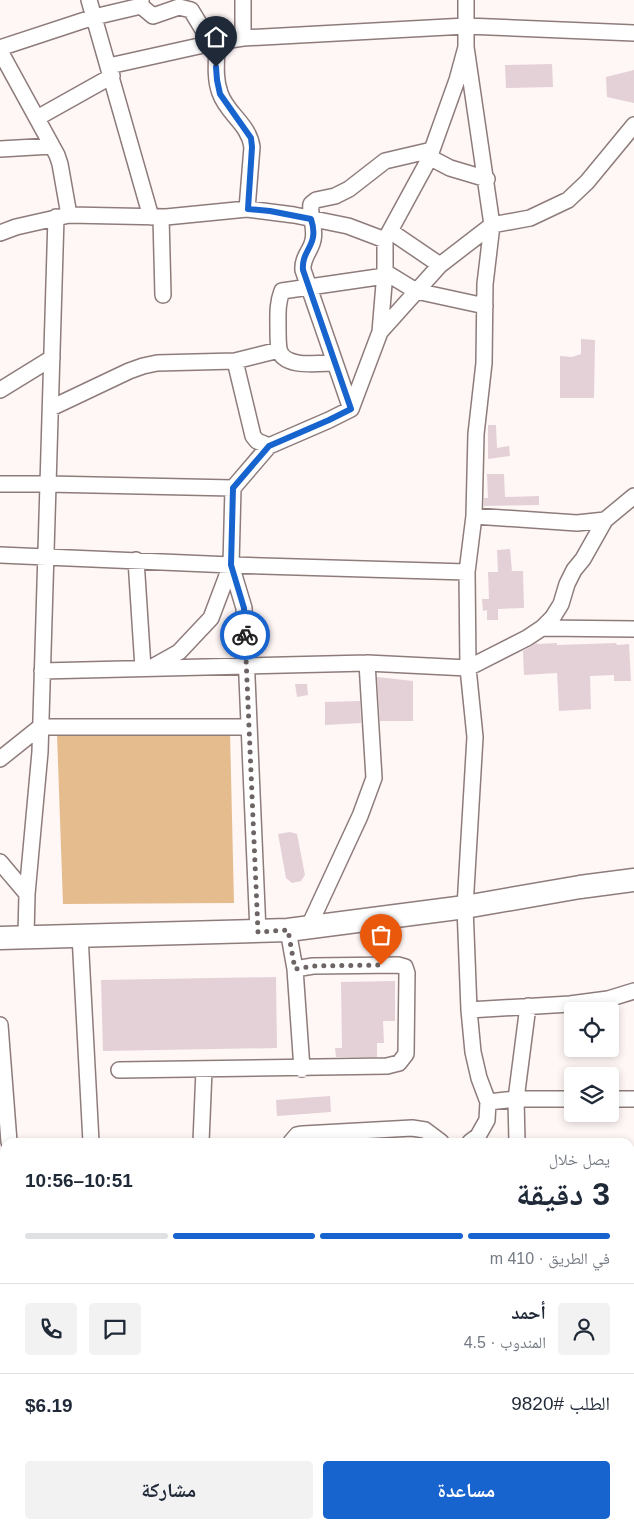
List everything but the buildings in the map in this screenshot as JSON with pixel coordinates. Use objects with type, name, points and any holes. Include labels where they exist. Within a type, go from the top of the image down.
[{"type":"highway","points":[[0,938],[258,932],[465,907],[580,887],[634,880]]},
{"type":"street","points":[[89,0],[156,217],[163,295]]},
{"type":"street","points":[[243,0],[243,38]]},
{"type":"street","points":[[466,0],[466,47],[487,179],[492,224],[485,284],[484,363],[476,434],[474,516],[467,572],[468,668],[475,737],[465,907],[469,1010],[473,1052],[479,1078],[488,1102],[487,1120],[475,1138]]},
{"type":"street","points":[[26,936],[27,894],[40,752],[52,358],[62,216],[60,164],[37,118],[5,72],[0,50],[94,17],[141,3],[152,16],[180,7],[191,10],[210,44],[220,94],[251,138],[248,209]]},
{"type":"street","points":[[37,118],[111,71],[210,44],[243,38],[466,26],[634,33]]},
{"type":"street","points":[[258,932],[244,608],[231,565],[233,488],[269,446],[351,409],[380,332],[387,235],[430,154],[457,80],[466,47]]},
{"type":"street","points":[[380,332],[440,265],[492,224],[530,218],[568,200],[587,182],[634,125]]},
{"type":"street","points":[[0,149],[52,146]]},
{"type":"street","points":[[351,409],[308,286],[303,264],[314,237],[310,208],[312,201],[349,190],[385,161],[430,154],[450,168],[487,179]]},
{"type":"street","points":[[0,233],[16,227],[62,216],[156,217],[248,209],[270,211],[387,235],[440,265]]},
{"type":"street","points":[[335,363],[290,362],[283,357],[279,350],[277,303],[282,291],[385,274],[416,291],[485,306]]},
{"type":"street","points":[[51,408],[128,371],[143,366],[157,363],[235,361],[279,350]]},
{"type":"street","points":[[0,390],[52,358]]},
{"type":"street","points":[[235,361],[253,436],[256,441],[269,446]]},
{"type":"street","points":[[0,484],[233,488]]},
{"type":"street","points":[[42,671],[367,663],[468,668],[527,638],[542,628],[553,617],[561,604],[571,578],[605,520],[634,496]]},
{"type":"street","points":[[474,516],[577,522],[605,520]]},
{"type":"street","points":[[0,555],[231,565],[467,572]]},
{"type":"street","points":[[136,560],[147,668]]},
{"type":"street","points":[[147,668],[180,652],[211,618],[231,565]]},
{"type":"street","points":[[542,628],[634,629]]},
{"type":"street","points":[[302,1069],[295,969],[298,928],[360,816],[374,778],[367,663]]},
{"type":"street","points":[[0,759],[40,727],[249,727]]},
{"type":"street","points":[[0,862],[27,894]]},
{"type":"street","points":[[80,935],[91,1138]]},
{"type":"street","points":[[119,1070],[302,1069],[387,1066],[399,1063],[406,1054],[407,973],[405,967],[398,965],[314,966],[295,969]]},
{"type":"street","points":[[469,1010],[570,1004],[608,999],[634,991]]},
{"type":"street","points":[[517,1138],[516,1099],[528,1006]]},
{"type":"street","points":[[0,1025],[9,1138]]},
{"type":"street","points":[[201,1138],[204,1070]]},
{"type":"street","points":[[488,1102],[516,1099],[564,1099]]},
{"type":"street","points":[[619,1099],[634,1099]]},
{"type":"street","points":[[294,1138],[302,1134],[412,1128],[426,1130],[435,1138]]},
{"type":"shaded area","points":[[230,732],[234,903],[63,904],[57,734]]},
{"type":"way so far","points":[[245,635],[258,932],[288,930],[295,969],[314,966],[381,965]]},
{"type":"route","points":[[216,67],[220,94],[228,108],[243,125],[251,138],[248,209],[294,214],[311,219],[314,237],[310,249],[304,258],[303,270],[351,409],[269,446],[233,488],[231,565],[244,608],[245,635]]}]
